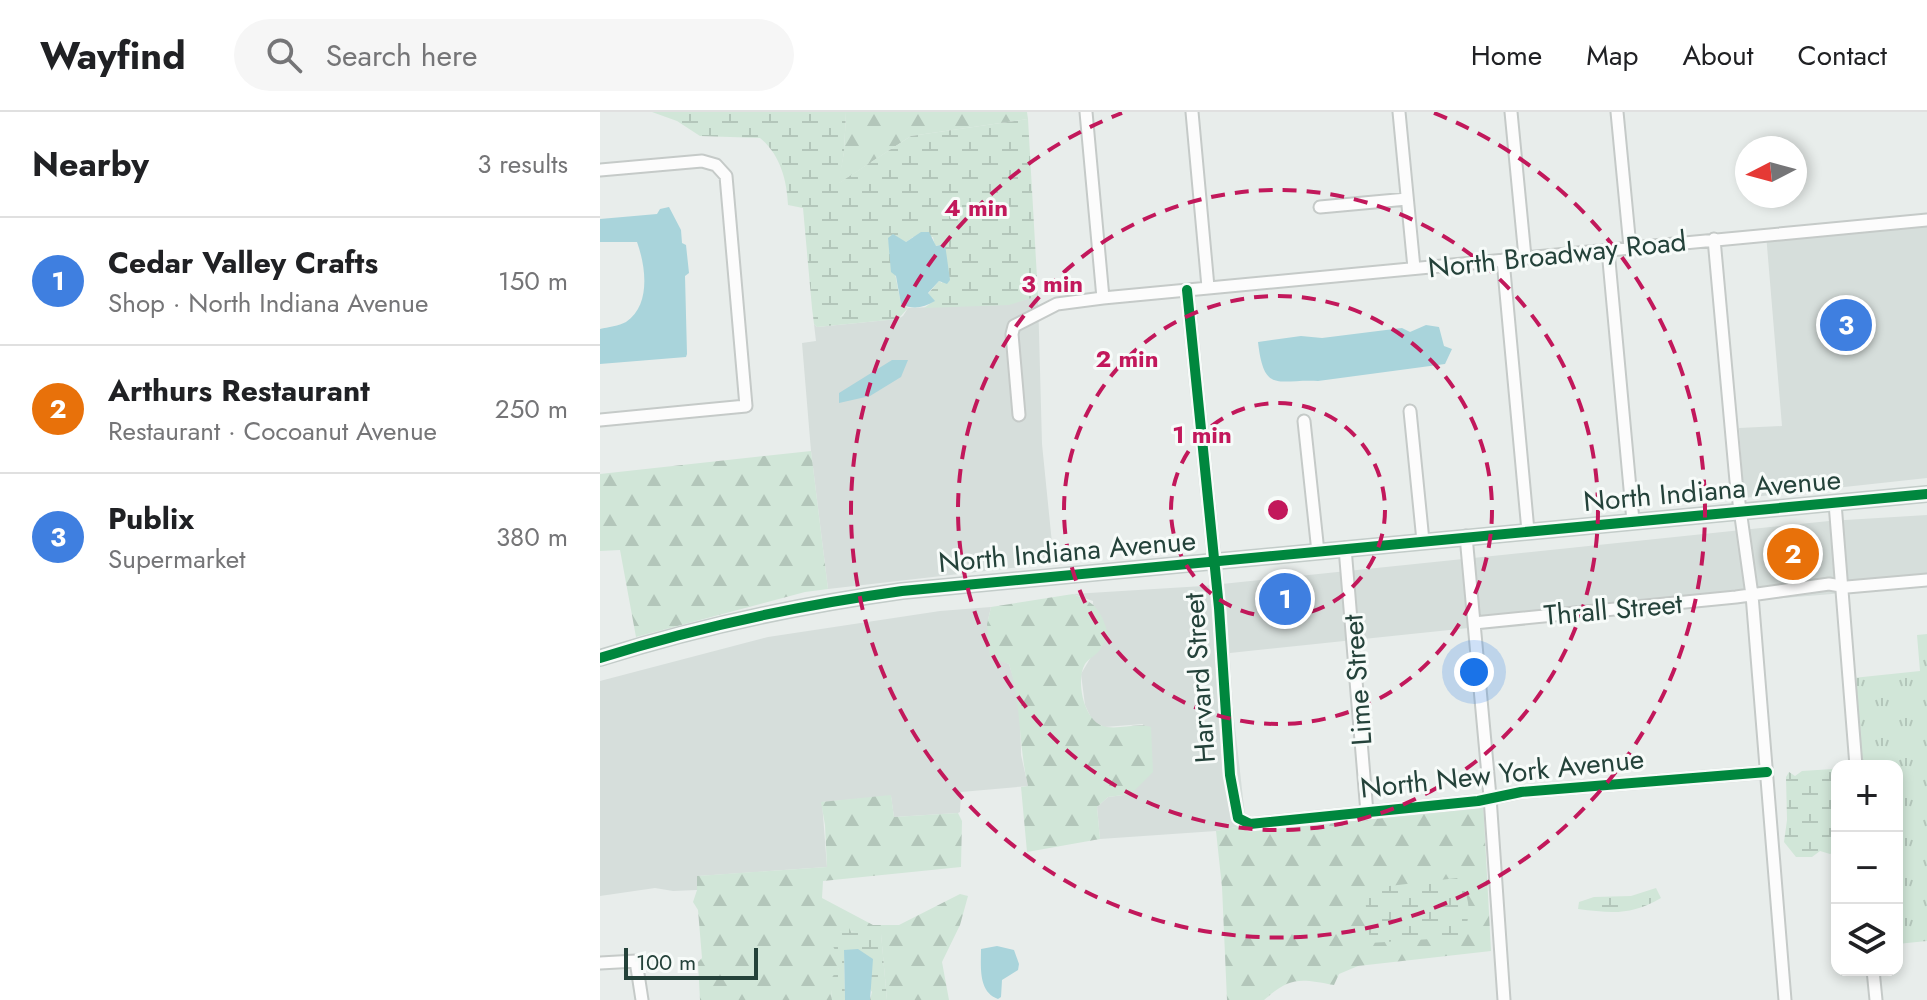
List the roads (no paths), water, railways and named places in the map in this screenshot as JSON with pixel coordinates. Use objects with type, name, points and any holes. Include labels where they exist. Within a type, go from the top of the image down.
[{"type":"main road","name":"North Indiana Avenue","points":[[600,658],[736,622],[854,598],[1466,536],[1927,494]]},
{"type":"street","points":[[1019,415],[1012,334],[1014,326],[1057,304],[1103,298],[1086,112]]},
{"type":"street","points":[[1192,112],[1208,287]]},
{"type":"street","points":[[1399,112],[1414,268]]},
{"type":"street","points":[[1511,112],[1525,257]]},
{"type":"street","points":[[1617,112],[1630,247]]},
{"type":"street","points":[[600,170],[698,160],[716,165],[726,176],[746,406],[600,420]]},
{"type":"street","points":[[1320,207],[1407,199]]},
{"type":"street","name":"North Broadway Road","points":[[1103,298],[1927,220]]},
{"type":"street","points":[[1714,239],[1735,466],[1752,595],[1785,1000]]},
{"type":"street","points":[[1608,250],[1633,521]]},
{"type":"street","points":[[1503,260],[1528,531]]},
{"type":"street","name":"Harvard Street","points":[[1187,290],[1220,622],[1230,775],[1236,812],[1243,821]]},
{"type":"street","points":[[1410,411],[1423,541]]},
{"type":"street","points":[[1304,421],[1318,552]]},
{"type":"street","points":[[1835,503],[1856,760]]},
{"type":"street","points":[[1466,536],[1490,797],[1504,1000]]},
{"type":"street","name":"Lime Street","points":[[1345,548],[1367,813]]},
{"type":"street","name":"Thrall Street","points":[[1474,623],[1752,595],[1829,584],[1847,587],[1927,580]]},
{"type":"street","name":"North New York Avenue","points":[[1243,821],[1250,824],[1478,801],[1544,790],[1767,772]]},
{"type":"street","points":[[600,963],[636,961],[642,1000]]},
{"type":"street","points":[[1874,976],[1876,1000]]},
{"type":"water","points":[[669,207],[681,230],[682,243],[686,245],[689,273],[685,276],[686,357],[600,364],[600,329],[626,322],[634,315],[643,296],[644,274],[637,242],[600,242],[600,219],[657,214],[660,209]]},
{"type":"water","points":[[921,232],[929,232],[936,246],[945,244],[950,280],[947,284],[939,281],[928,293],[935,301],[914,308],[901,304],[896,276],[891,272],[888,238],[893,234],[906,242]]},
{"type":"water","points":[[1426,325],[1439,327],[1444,346],[1452,349],[1445,364],[1318,381],[1283,381],[1269,377],[1264,370],[1258,342],[1402,328],[1410,332]]},
{"type":"water","points":[[892,360],[908,360],[901,377],[870,396],[839,403],[839,393]]},
{"type":"water","points":[[997,946],[1014,950],[1019,964],[1018,970],[1002,980],[1001,997],[998,999],[984,985],[981,963],[981,949]]},
{"type":"water","points":[[858,949],[873,959],[870,1000],[845,1000],[844,950]]},
{"type":"place","name":"Publix","points":[[1846,325]]},
{"type":"place","name":"Arthurs Restaurant","points":[[1793,554]]},
{"type":"place","name":"Cedar Valley Crafts","points":[[1285,599]]}]
